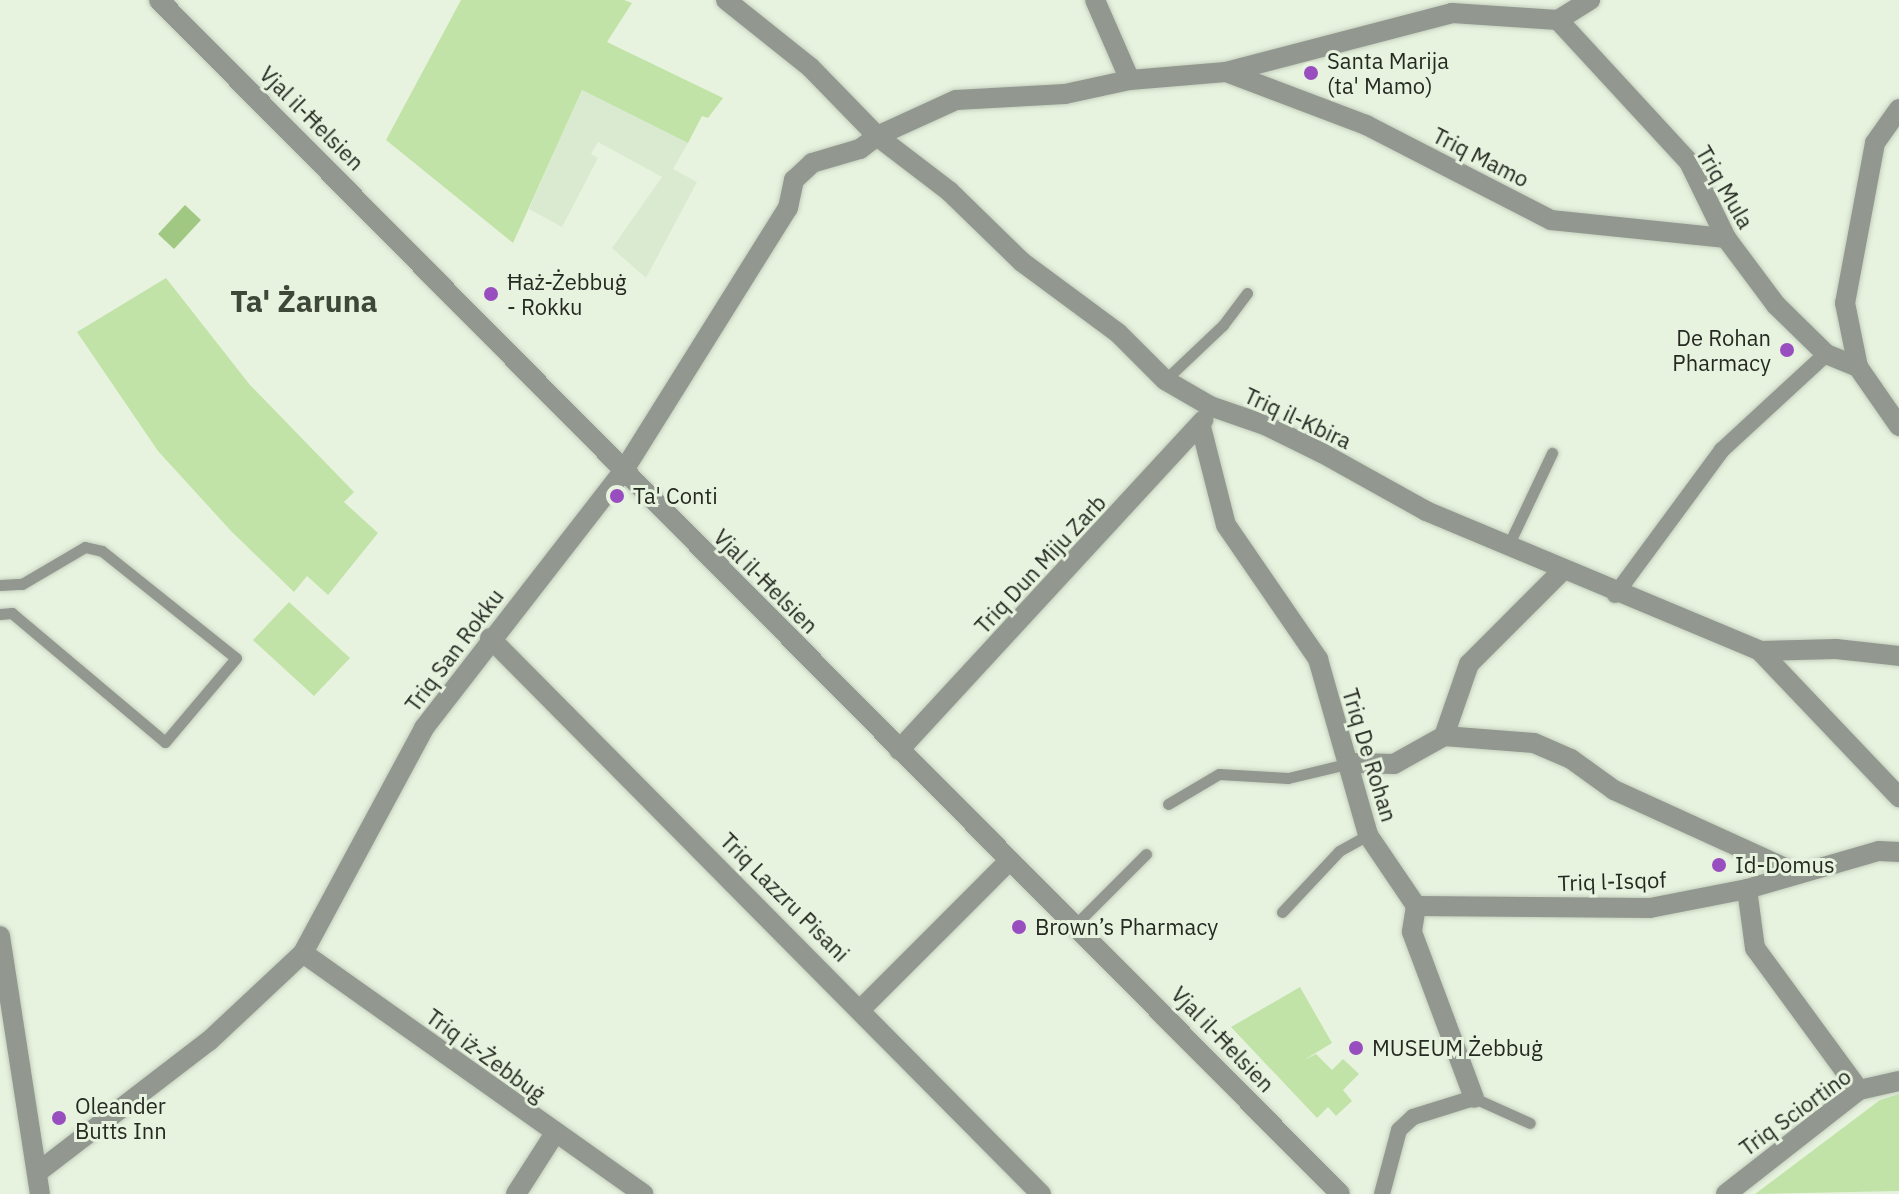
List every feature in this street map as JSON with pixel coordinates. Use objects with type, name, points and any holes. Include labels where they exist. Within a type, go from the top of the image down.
[{"type":"street","name":"Vjal il-Ħelsien","points":[[159,0],[1008,862],[1076,924],[1340,1194]]},
{"type":"street","name":"Triq il-Kbira","points":[[726,0],[810,67],[877,136],[949,191],[1022,262],[1118,333],[1165,380],[1210,406],[1265,425],[1426,511],[1615,595],[1760,651],[1899,797]]},
{"type":"street","points":[[1095,0],[1130,80]]},
{"type":"street","points":[[1558,20],[1590,0]]},
{"type":"street","name":"Triq Mamo","points":[[877,136],[956,100],[1065,94],[1130,80],[1226,72],[1447,6],[1558,20]]},
{"type":"street","name":"Triq Mula","points":[[1558,20],[1689,162],[1726,238],[1776,305],[1826,354],[1858,367]]},
{"type":"street","name":"Triq Mamo","points":[[1226,72],[1366,125],[1551,220],[1726,238]]},
{"type":"street","points":[[1899,109],[1875,143],[1845,303],[1858,367],[1899,426]]},
{"type":"street","name":"Triq San Rokku","points":[[38,1172],[209,1041],[303,953],[424,728],[490,638],[624,470],[788,208],[794,180],[812,163],[860,149],[877,136]]},
{"type":"street","points":[[1615,595],[1722,450],[1826,354]]},
{"type":"street","name":"Triq Dun Miju Zarb","points":[[899,750],[1201,427],[1210,406]]},
{"type":"street","name":"Triq De Rohan","points":[[1201,427],[1226,525],[1318,659],[1337,740],[1351,763],[1368,835],[1416,906]]},
{"type":"street","points":[[1444,736],[1469,664],[1562,571]]},
{"type":"street","name":"Triq Lazzru Pisani","points":[[490,638],[862,1008],[1041,1194]]},
{"type":"street","points":[[1760,651],[1836,649],[1899,656]]},
{"type":"street","points":[[1351,763],[1394,764],[1444,736],[1534,743],[1571,759],[1614,790],[1798,874]]},
{"type":"street","name":"Triq l-Isqof","points":[[1416,906],[1650,908],[1747,889],[1879,851],[1899,852]]},
{"type":"street","points":[[862,1008],[1008,862]]},
{"type":"street","points":[[1747,889],[1755,948],[1859,1090]]},
{"type":"street","points":[[1382,1194],[1399,1130],[1413,1117],[1474,1098],[1412,932],[1416,906]]},
{"type":"street","points":[[0,936],[40,1194]]},
{"type":"street","name":"Triq iż-Żebbuġ","points":[[303,953],[643,1194]]},
{"type":"street","name":"Triq Sciortino","points":[[1726,1194],[1859,1090],[1899,1081]]},
{"type":"street","points":[[516,1194],[555,1133]]},
{"type":"lane","points":[[1165,380],[1223,325],[1247,293]]},
{"type":"lane","points":[[1508,546],[1552,453]]},
{"type":"lane","points":[[0,585],[22,584],[85,547],[102,551],[236,658],[165,742],[12,613],[0,614]]},
{"type":"lane","points":[[1168,804],[1219,774],[1288,778],[1351,763]]},
{"type":"lane","points":[[1282,912],[1339,851],[1368,835]]},
{"type":"lane","points":[[1076,924],[1146,854]]},
{"type":"lane","points":[[1474,1098],[1530,1123]]},
{"type":"shaded area","points":[[461,0],[624,0],[632,3],[607,42],[723,98],[708,118],[702,116],[688,143],[582,90],[513,243],[386,140]]},
{"type":"shaded area","points":[[582,90],[688,143],[673,169],[697,182],[646,278],[612,248],[662,177],[598,142],[591,154],[598,158],[562,227],[529,209]]},
{"type":"shaded area","points":[[185,205],[201,220],[174,249],[158,234]]},
{"type":"shaded area","points":[[166,278],[250,385],[354,492],[344,502],[378,533],[328,595],[307,576],[294,592],[231,531],[158,451],[77,332]]},
{"type":"shaded area","points":[[289,602],[350,658],[314,696],[253,640]]},
{"type":"shaded area","points":[[1300,987],[1332,1043],[1304,1060],[1316,1054],[1332,1070],[1343,1059],[1359,1074],[1343,1090],[1352,1101],[1336,1116],[1328,1107],[1317,1118],[1231,1027]]},
{"type":"shaded area","points":[[1899,1094],[1899,1191],[1755,1194],[1880,1100]]},
{"type":"place","name":"Santa Marija (ta' Mamo)","points":[[1311,73]]},
{"type":"place","name":"Ħaż-Żebbuġ - Rokku","points":[[491,294]]},
{"type":"place","name":"De Rohan Pharmacy","points":[[1787,350]]},
{"type":"place","name":"Ta' Conti","points":[[617,496]]},
{"type":"place","name":"Id-Domus","points":[[1719,865]]},
{"type":"place","name":"Brown’s Pharmacy","points":[[1019,927]]},
{"type":"place","name":"MUSEUM Żebbuġ","points":[[1356,1048]]},
{"type":"place","name":"Oleander Butts Inn","points":[[59,1118]]},
{"type":"district","name":"Ta' Żaruna","points":[[304,301]]}]
